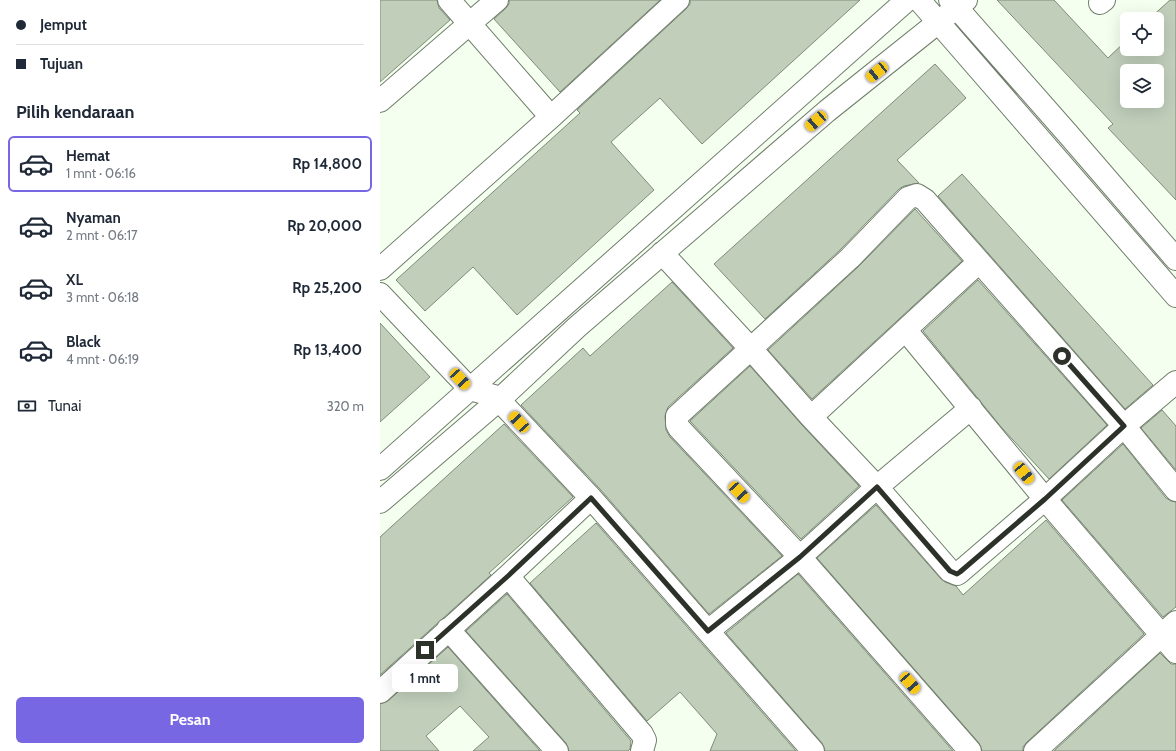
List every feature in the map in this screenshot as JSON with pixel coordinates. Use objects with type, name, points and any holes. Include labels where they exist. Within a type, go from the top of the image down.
[{"type":"street","points":[[449,0],[551,117]]},
{"type":"street","points":[[380,101],[497,0]]},
{"type":"street","points":[[380,269],[551,117],[678,0]]},
{"type":"street","points":[[380,468],[907,0]]},
{"type":"street","points":[[919,0],[1176,296]]},
{"type":"street","points":[[380,502],[499,400],[577,327],[662,253],[828,111],[938,23],[958,3],[1073,140],[1176,259]]},
{"type":"street","points":[[970,751],[800,557],[676,424],[677,416],[850,258],[911,196],[917,195],[925,200],[1124,426],[1176,490]]},
{"type":"street","points":[[662,253],[751,349],[811,417],[877,487],[950,571],[957,574],[1045,499],[1124,426],[1176,382]]},
{"type":"street","points":[[811,417],[979,262]]},
{"type":"street","points":[[380,294],[470,389],[494,396],[499,400],[591,498],[813,751]]},
{"type":"street","points":[[904,331],[909,334],[1045,499],[1168,629],[1176,652]]},
{"type":"street","points":[[708,631],[800,557],[877,487],[971,408]]},
{"type":"street","points":[[380,692],[508,576],[591,498]]},
{"type":"street","points":[[508,576],[642,734],[646,740],[642,751]]},
{"type":"street","points":[[448,629],[557,751]]},
{"type":"street","points":[[1035,751],[1168,629]]},
{"type":"building","points":[[380,0],[437,0],[439,8],[450,20],[380,82]]},
{"type":"building","points":[[509,0],[660,0],[560,92],[494,19],[509,4]]},
{"type":"building","points":[[690,0],[860,0],[702,144],[660,98],[611,142],[654,190],[517,315],[473,267],[425,311],[396,280],[580,113],[577,110],[686,9],[690,4]]},
{"type":"building","points":[[997,0],[1054,0],[1108,58],[1120,47],[1120,56],[1164,56],[1164,12],[1157,12],[1170,0],[1176,0],[1176,200],[1108,128],[1113,124]]},
{"type":"building","points":[[935,64],[966,98],[897,160],[919,183],[904,186],[899,189],[841,249],[765,319],[714,264]]},
{"type":"building","points":[[962,174],[1153,385],[1125,409],[938,196]]},
{"type":"building","points":[[915,209],[962,261],[812,399],[768,350],[858,267]]},
{"type":"building","points":[[978,280],[1107,425],[1049,479],[1002,428],[923,331]]},
{"type":"building","points":[[672,282],[733,348],[668,407],[665,416],[666,430],[670,437],[782,556],[709,614],[600,489],[521,405],[583,348],[590,356]]},
{"type":"building","points":[[380,323],[430,377],[380,422]]},
{"type":"building","points":[[750,366],[859,486],[801,539],[690,421]]},
{"type":"building","points":[[1162,410],[1176,426],[1176,470],[1141,428]]},
{"type":"building","points":[[504,424],[573,497],[489,573],[491,575],[380,675],[380,537]]},
{"type":"building","points":[[1123,444],[1166,498],[1176,502],[1176,607],[1163,617],[1062,500]]},
{"type":"building","points":[[876,505],[941,579],[956,586],[963,595],[1046,520],[1144,634],[1027,742],[1023,747],[1023,751],[982,751],[979,743],[817,558]]},
{"type":"building","points":[[596,523],[796,751],[710,751],[717,734],[680,692],[647,721],[530,583]]},
{"type":"building","points":[[798,574],[953,751],[825,751],[822,743],[726,633]]},
{"type":"building","points":[[507,594],[631,741],[630,749],[628,751],[569,751],[566,743],[466,631]]},
{"type":"building","points":[[448,647],[540,751],[473,751],[489,737],[460,706],[426,736],[439,751],[380,751],[380,704],[388,701]]},
{"type":"building","points":[[1160,653],[1171,664],[1176,664],[1176,751],[1054,751]]},
{"type":"route","points":[[425,650],[508,576],[591,498],[708,631],[800,557],[877,487],[950,571],[957,574],[1045,499],[1124,426],[1062,356]]}]
